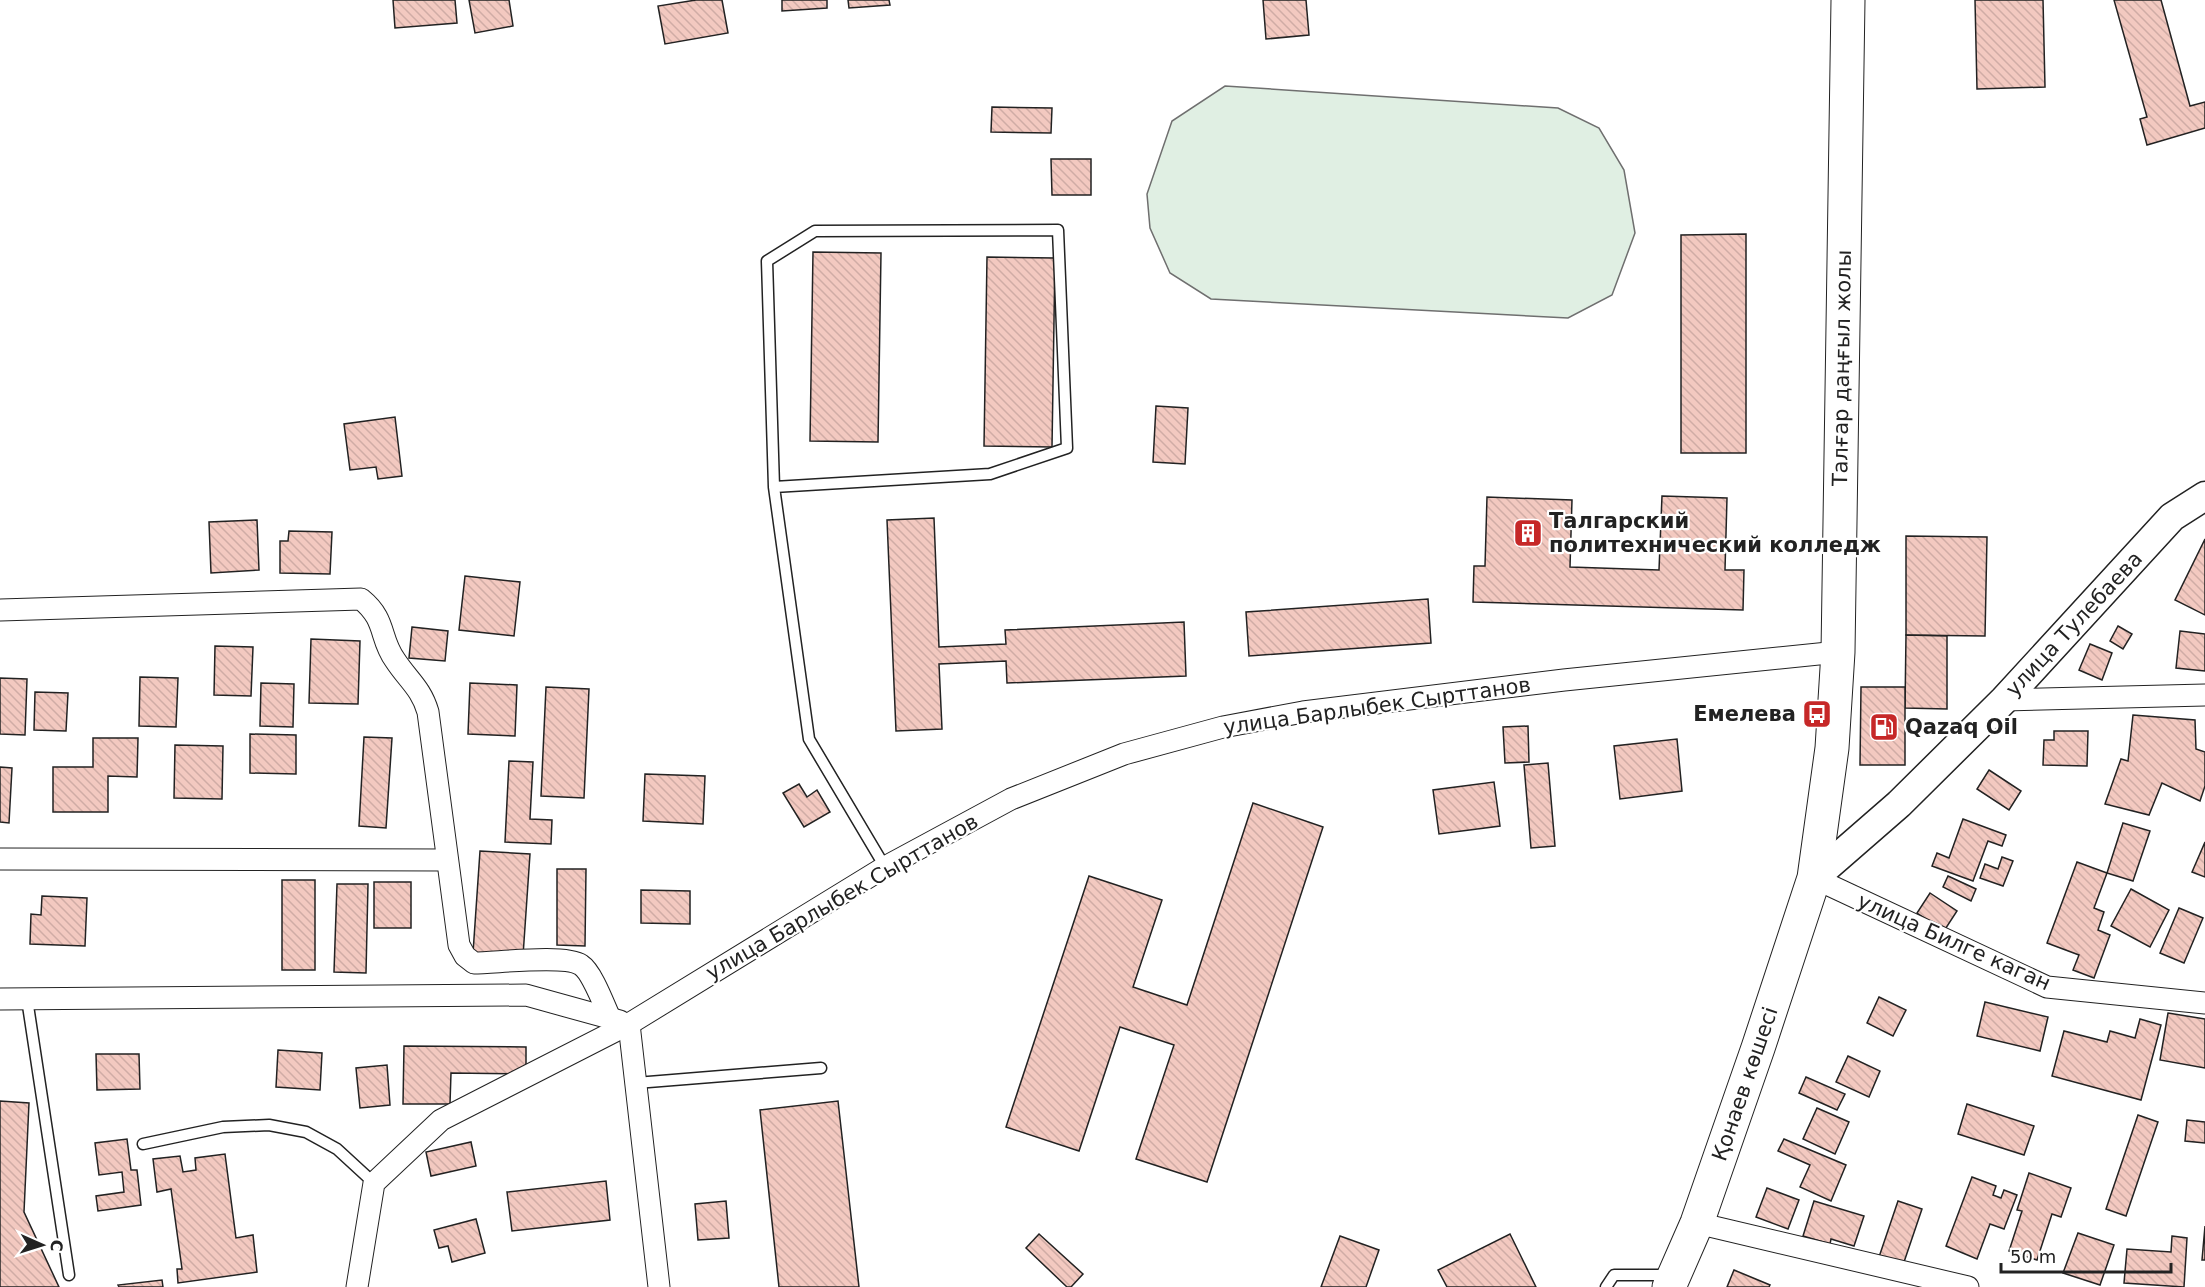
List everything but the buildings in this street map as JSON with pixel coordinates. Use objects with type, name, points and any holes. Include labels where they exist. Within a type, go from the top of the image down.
[{"type":"main road","name":"Талғар даңғыл жолы","points":[[1814,878],[1833,748],[1838,652],[1848,0]]},
{"type":"main road","name":"Қонаев көшесі","points":[[1672,1281],[1697,1223],[1814,878]]},
{"type":"street","name":"улица Тулебаева","points":[[1814,878],[1899,804],[2004,700],[2172,517],[2205,496]]},
{"type":"street","points":[[0,610],[361,599],[373,609],[393,659],[423,697],[428,712],[459,945],[465,956],[474,963],[567,960],[582,965],[619,1021],[636,1083],[659,1287]]},
{"type":"street","name":"улица Барлыбек Сырттанов","points":[[374,1183],[441,1120],[619,1021],[885,867],[1011,799],[1124,754],[1223,727],[1303,712],[1564,680],[1838,652]]},
{"type":"street","points":[[2004,700],[2205,695]]},
{"type":"street","points":[[0,859],[447,860]]},
{"type":"street","name":"улица Билге каган","points":[[1814,878],[2047,987],[2205,1004]]},
{"type":"street","points":[[0,999],[526,995],[619,1021]]},
{"type":"street","points":[[357,1287],[374,1183]]},
{"type":"street","points":[[1697,1223],[1968,1287]]},
{"type":"lane","points":[[774,487],[807,487],[990,474],[1067,448],[1058,230],[815,231],[767,261],[774,487],[809,739],[885,867]]},
{"type":"lane","points":[[27,999],[69,1275]]},
{"type":"lane","points":[[636,1083],[821,1068]]},
{"type":"lane","points":[[143,1144],[224,1127],[278,1127],[306,1132],[337,1149],[374,1183]]},
{"type":"lane","points":[[1606,1287],[1614,1275],[1622,1274],[1672,1281]]},
{"type":"green space","points":[[1225,86],[1558,108],[1599,128],[1624,170],[1635,233],[1612,295],[1568,318],[1211,299],[1170,273],[1150,228],[1147,194],[1172,121]]},
{"type":"place","name":"Талгарский политехнический колледж","points":[[1528,533]]},
{"type":"place","name":"Емелева","points":[[1817,714]]},
{"type":"place","name":"Qazaq Oil","points":[[1884,727]]}]
